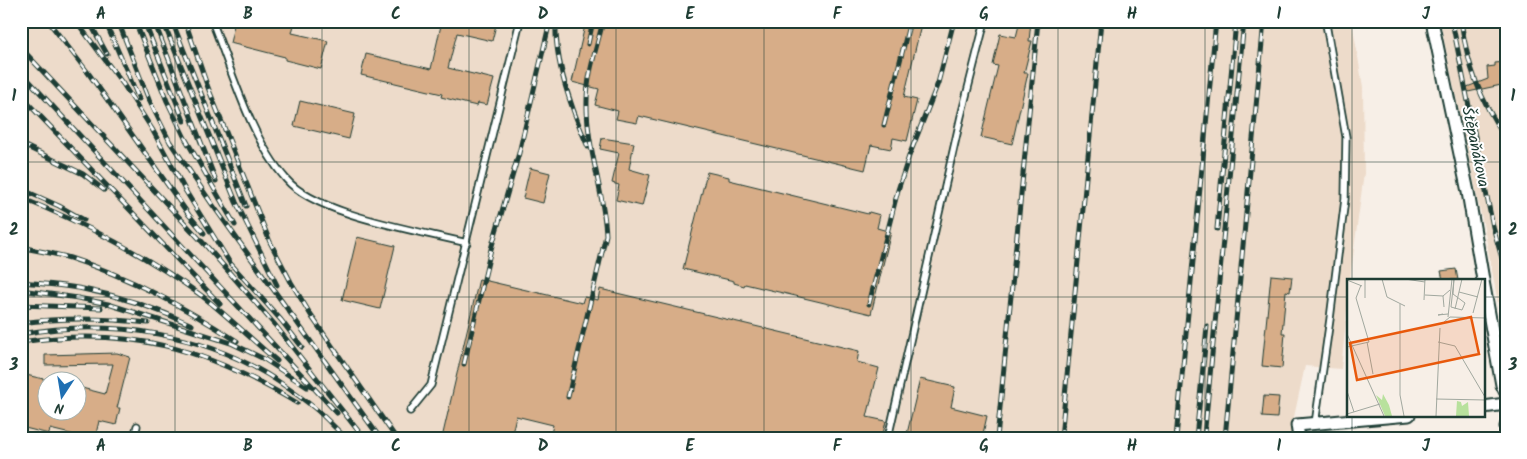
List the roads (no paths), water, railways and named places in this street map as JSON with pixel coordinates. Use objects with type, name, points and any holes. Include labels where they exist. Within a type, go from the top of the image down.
[{"type":"street","name":"Štěpaňákova","points":[[1432,21],[1468,192],[1483,279]]},
{"type":"street","name":"Štěpaňákova","points":[[1484,287],[1502,386],[1506,393]]},
{"type":"street","points":[[1484,407],[1506,404]]},
{"type":"street","points":[[1299,438],[1297,425],[1399,416]]},
{"type":"lane","points":[[212,21],[255,131],[266,152],[286,180],[313,200],[354,215],[466,243]]},
{"type":"lane","points":[[410,411],[431,385],[520,21]]},
{"type":"lane","points":[[888,438],[962,116],[986,21]]},
{"type":"lane","points":[[1315,424],[1330,319],[1345,190],[1346,137],[1326,24]]},
{"type":"lane","points":[[134,438],[137,426]]},
{"type":"railway","points":[[48,21],[89,74],[189,215],[204,233]]},
{"type":"railway","points":[[76,21],[123,84],[152,129],[185,190],[230,263],[281,320],[302,347]]},
{"type":"railway","points":[[89,21],[107,54]]},
{"type":"railway","points":[[105,21],[139,99]]},
{"type":"railway","points":[[118,21],[149,100],[170,142],[212,204],[380,438]]},
{"type":"railway","points":[[135,21],[167,101],[185,138],[235,225]]},
{"type":"railway","points":[[144,21],[184,121]]},
{"type":"railway","points":[[154,21],[216,181]]},
{"type":"railway","points":[[163,21],[236,202],[277,285]]},
{"type":"railway","points":[[172,21],[246,206]]},
{"type":"railway","points":[[185,21],[207,85],[270,242],[312,317],[396,438]]},
{"type":"railway","points":[[464,364],[491,249],[519,153],[550,21]]},
{"type":"railway","points":[[556,21],[558,53],[565,86],[588,147]]},
{"type":"railway","points":[[588,44],[593,21]]},
{"type":"railway","points":[[568,397],[606,235],[605,218],[587,118],[587,91],[590,71],[603,21]]},
{"type":"railway","points":[[884,125],[910,21]]},
{"type":"railway","points":[[869,304],[898,190],[909,156],[938,83],[954,21]]},
{"type":"railway","points":[[997,438],[1038,21]]},
{"type":"railway","points":[[1061,438],[1101,21]]},
{"type":"railway","points":[[1176,438],[1216,21]]},
{"type":"railway","points":[[1217,229],[1236,21]]},
{"type":"railway","points":[[1204,438],[1244,21]]},
{"type":"railway","points":[[1225,438],[1264,21]]},
{"type":"railway","points":[[1452,21],[1493,227],[1506,272]]},
{"type":"railway","points":[[1461,21],[1467,54],[1476,83],[1506,139]]},
{"type":"railway","points":[[21,48],[208,248],[275,325],[363,437]]},
{"type":"railway","points":[[21,72],[337,413]]},
{"type":"railway","points":[[21,96],[220,304]]},
{"type":"railway","points":[[21,144],[83,174],[104,190]]},
{"type":"railway","points":[[21,189],[59,206],[84,220]]},
{"type":"railway","points":[[21,198],[115,241],[182,282],[212,304],[277,361]]},
{"type":"railway","points":[[21,247],[70,258],[114,274],[177,305],[237,341]]},
{"type":"railway","points":[[21,282],[68,286],[111,295],[152,308],[192,325]]},
{"type":"railway","points":[[21,290],[108,304],[231,343],[264,359],[307,387]]},
{"type":"railway","points":[[21,305],[101,308]]},
{"type":"railway","points":[[21,323],[85,319],[148,323]]},
{"type":"railway","points":[[1196,438],[1207,326]]},
{"type":"railway","points":[[21,334],[55,329],[124,329],[192,342],[225,353],[256,368],[285,386],[314,408],[346,438]]},
{"type":"railway","points":[[21,342],[97,337],[132,340],[165,346],[198,355],[230,368],[297,403]]}]
